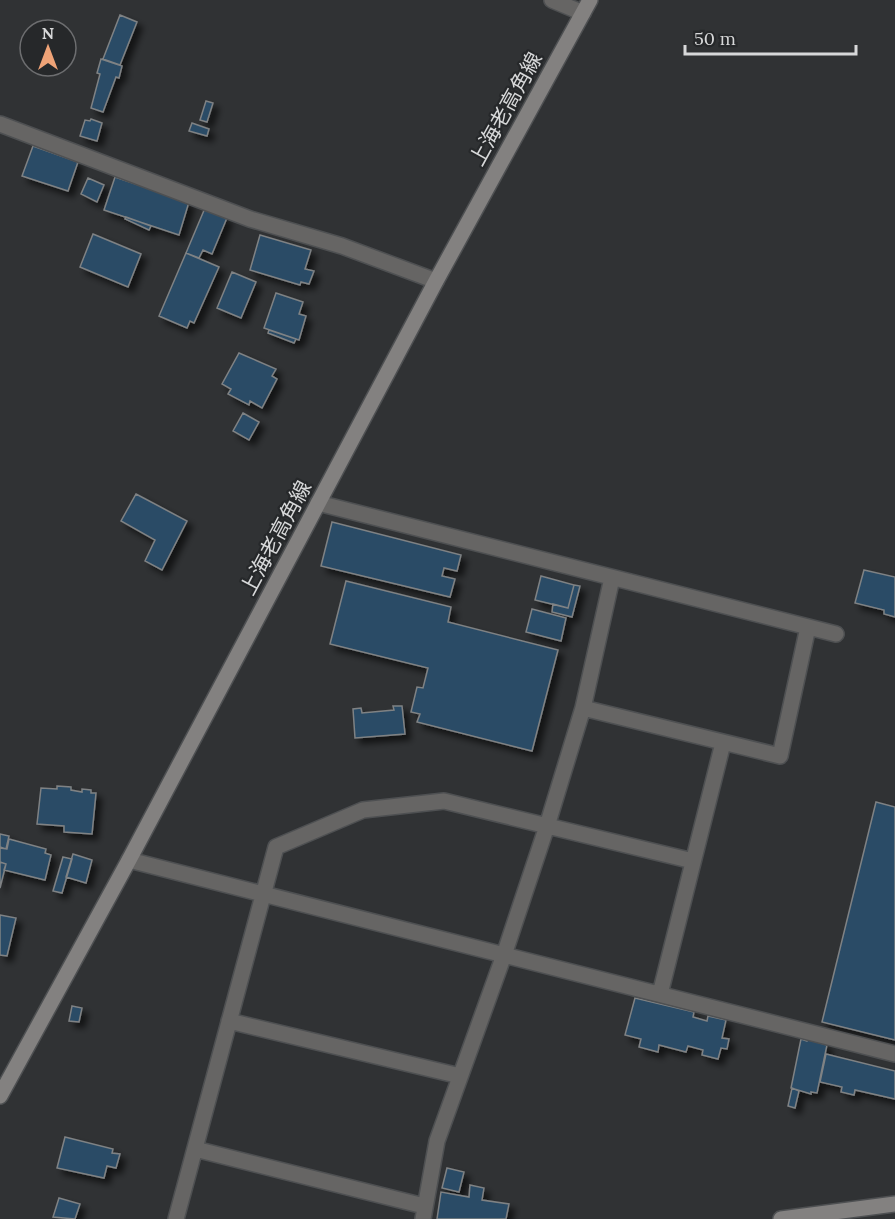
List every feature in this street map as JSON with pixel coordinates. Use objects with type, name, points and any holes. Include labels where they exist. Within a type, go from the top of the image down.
[{"type":"main road","name":"上海老高角線","points":[[0,1096],[129,860],[436,280],[587,7]]},
{"type":"main road","points":[[781,1219],[895,1204]]},
{"type":"street","points":[[552,0],[587,7]]},
{"type":"street","points":[[0,124],[250,219],[342,246],[436,280]]},
{"type":"street","points":[[318,503],[836,634]]},
{"type":"street","points":[[195,1149],[423,1213],[437,1141],[504,955],[583,708],[612,578]]},
{"type":"street","points":[[583,708],[780,756],[808,627]]},
{"type":"street","points":[[660,994],[723,743]]},
{"type":"street","points":[[176,1219],[276,848],[363,810],[444,801],[693,861]]},
{"type":"street","points":[[129,860],[895,1054]]},
{"type":"street","points":[[229,1021],[460,1076]]},
{"type":"building","points":[[120,15],[137,22],[120,65],[103,59]]},
{"type":"building","points":[[101,59],[122,66],[119,78],[116,77],[103,112],[91,108],[100,74],[97,73]]},
{"type":"building","points":[[206,101],[213,103],[207,122],[200,120]]},
{"type":"building","points":[[91,119],[102,123],[97,141],[80,136],[85,120],[90,121]]},
{"type":"building","points":[[192,123],[209,129],[207,136],[189,131]]},
{"type":"building","points":[[33,146],[78,162],[68,191],[22,176]]},
{"type":"building","points":[[115,177],[189,202],[179,235],[104,210]]},
{"type":"building","points":[[88,178],[104,185],[97,202],[81,194]]},
{"type":"building","points":[[205,208],[227,218],[212,254],[203,250],[199,258],[186,253]]},
{"type":"building","points":[[126,217],[151,226],[149,230],[125,219]]},
{"type":"building","points":[[93,234],[141,254],[128,287],[80,267]]},
{"type":"building","points":[[260,235],[311,250],[305,269],[314,271],[309,284],[301,282],[300,285],[250,270]]},
{"type":"building","points":[[186,253],[219,267],[194,323],[190,321],[187,328],[159,316]]},
{"type":"building","points":[[232,272],[256,282],[241,318],[217,308]]},
{"type":"building","points":[[276,293],[303,302],[299,314],[306,316],[299,340],[264,328]]},
{"type":"building","points":[[269,330],[296,339],[294,343],[268,333]]},
{"type":"building","points":[[239,353],[276,369],[272,376],[277,379],[262,408],[250,401],[249,405],[228,394],[231,389],[222,384]]},
{"type":"building","points":[[243,413],[259,422],[249,440],[233,431]]},
{"type":"building","points":[[136,494],[187,521],[162,570],[145,561],[155,540],[121,521]]},
{"type":"building","points":[[332,522],[461,555],[457,571],[444,568],[442,576],[455,579],[450,597],[321,566]]},
{"type":"building","points":[[864,570],[895,577],[895,617],[884,614],[884,610],[855,603]]},
{"type":"building","points":[[541,576],[574,585],[568,608],[535,600]]},
{"type":"building","points":[[346,581],[451,607],[448,622],[558,650],[532,751],[417,722],[420,714],[411,712],[417,687],[423,688],[428,668],[330,644]]},
{"type":"building","points":[[574,585],[580,586],[572,617],[552,612],[553,604],[568,608]]},
{"type":"building","points":[[532,609],[566,618],[561,641],[526,632]]},
{"type":"building","points":[[393,706],[402,706],[405,734],[355,738],[353,709],[361,708],[362,713],[394,710]]},
{"type":"building","points":[[57,786],[71,787],[71,790],[82,792],[82,789],[91,790],[91,793],[96,793],[92,834],[64,832],[64,826],[37,824],[41,788],[57,789]]},
{"type":"building","points":[[876,802],[895,807],[895,1040],[822,1022]]},
{"type":"building","points":[[0,834],[9,836],[6,849],[0,847]]},
{"type":"building","points":[[9,839],[46,849],[45,853],[51,855],[45,880],[4,870],[6,864],[0,862],[0,848],[7,849]]},
{"type":"building","points":[[73,854],[92,860],[86,883],[66,877]]},
{"type":"building","points":[[63,857],[72,859],[62,893],[53,891]]},
{"type":"building","points":[[0,862],[6,864],[0,888]]},
{"type":"building","points":[[0,915],[16,918],[7,956],[0,955]]},
{"type":"building","points":[[635,998],[694,1012],[693,1017],[707,1021],[708,1016],[726,1020],[722,1038],[729,1039],[727,1049],[721,1048],[718,1059],[702,1055],[703,1050],[688,1046],[686,1052],[659,1045],[658,1052],[639,1047],[641,1039],[625,1035]]},
{"type":"building","points":[[72,1006],[82,1008],[79,1022],[69,1021]]},
{"type":"building","points":[[801,1039],[827,1045],[817,1093],[811,1092],[811,1094],[791,1088]]},
{"type":"building","points":[[826,1054],[895,1071],[895,1099],[855,1090],[854,1095],[841,1092],[842,1087],[820,1082]]},
{"type":"building","points":[[792,1088],[799,1091],[795,1108],[788,1106]]},
{"type":"building","points":[[65,1137],[113,1149],[112,1153],[120,1154],[116,1168],[107,1166],[104,1178],[57,1168]]},
{"type":"building","points":[[447,1168],[464,1172],[459,1192],[442,1188]]},
{"type":"building","points":[[470,1185],[484,1188],[482,1200],[509,1204],[506,1219],[437,1219],[441,1192],[469,1197]]},
{"type":"building","points":[[59,1198],[80,1204],[75,1219],[53,1217]]}]
